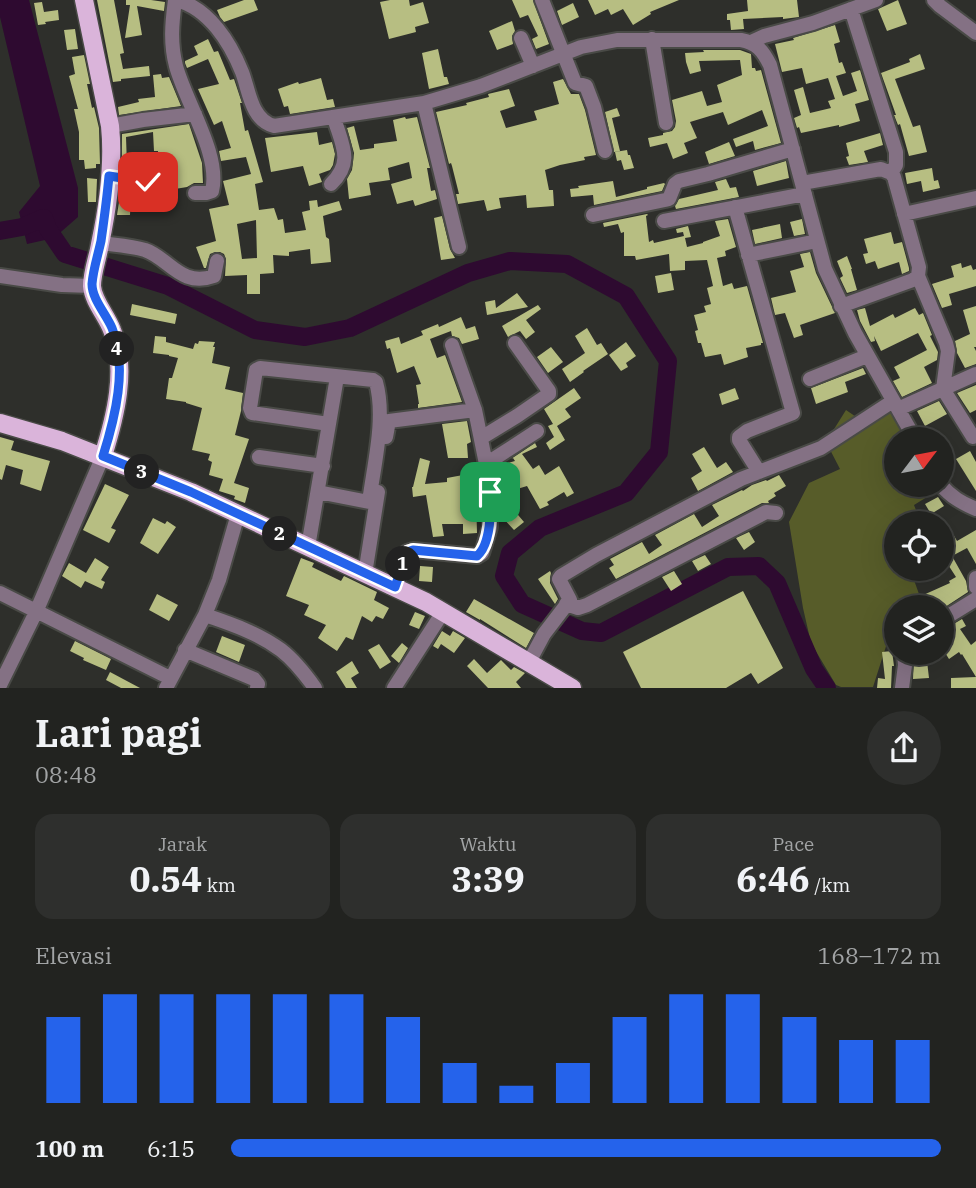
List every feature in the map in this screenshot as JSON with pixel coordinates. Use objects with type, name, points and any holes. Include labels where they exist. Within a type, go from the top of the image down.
[{"type":"main road","points":[[84,0],[112,145],[92,284],[112,329],[118,361],[115,411],[103,456]]},
{"type":"main road","points":[[0,423],[62,441],[191,492],[395,587],[572,688]]},
{"type":"street","points":[[195,193],[211,192],[214,187],[206,142],[181,83],[172,50],[177,0],[206,15],[221,34],[241,70],[254,109],[263,121],[274,126],[424,103],[481,86],[581,47],[617,40],[751,42],[764,52],[770,65],[825,269],[867,356],[908,427]]},
{"type":"street","points":[[542,0],[575,83],[586,86],[605,151]]},
{"type":"street","points":[[751,42],[876,0]]},
{"type":"street","points":[[934,0],[976,33]]},
{"type":"street","points":[[851,9],[896,152],[896,165],[891,173]]},
{"type":"street","points":[[521,38],[533,66]]},
{"type":"street","points":[[652,39],[666,123]]},
{"type":"street","points":[[424,103],[458,247]]},
{"type":"street","points":[[110,126],[195,114]]},
{"type":"street","points":[[331,184],[340,175],[345,162],[334,118]]},
{"type":"street","points":[[593,215],[669,199],[679,181],[793,149]]},
{"type":"street","points":[[664,221],[735,207],[881,169],[891,173],[919,267],[918,276],[947,343],[943,389],[973,438]]},
{"type":"street","points":[[109,176],[148,182]]},
{"type":"street","points":[[904,214],[976,198]]},
{"type":"street","points":[[735,207],[793,413],[747,431],[739,437],[759,472]]},
{"type":"street","points":[[748,255],[817,241]]},
{"type":"street","points":[[99,250],[144,250],[156,255],[173,269],[193,278],[214,276],[217,261]]},
{"type":"street","points":[[0,276],[62,285],[92,284]]},
{"type":"street","points":[[841,306],[914,280],[918,276]]},
{"type":"street","points":[[481,438],[549,394],[515,343]]},
{"type":"street","points":[[395,587],[407,552],[413,550],[477,556],[482,553],[490,527],[491,512],[481,438],[475,411],[452,345]]},
{"type":"street","points":[[810,379],[867,356]]},
{"type":"street","points":[[318,492],[369,502],[379,431],[380,403],[377,385],[373,380],[260,368],[256,370],[250,408],[252,414],[329,424]]},
{"type":"street","points":[[529,662],[544,634],[569,598],[559,579],[561,576],[729,485],[821,448],[895,405],[943,389],[976,374]]},
{"type":"street","points":[[307,547],[337,377]]},
{"type":"street","points":[[365,574],[388,421],[475,411]]},
{"type":"street","points":[[486,464],[537,431]]},
{"type":"street","points":[[0,685],[36,612],[103,456]]},
{"type":"street","points":[[259,457],[323,466]]},
{"type":"street","points":[[953,497],[976,509]]},
{"type":"street","points":[[563,608],[587,606],[766,512],[776,513]]},
{"type":"street","points":[[0,593],[168,683],[205,615],[219,580],[238,514]]},
{"type":"street","points":[[976,578],[976,587]]},
{"type":"street","points":[[954,613],[976,600]]},
{"type":"street","points":[[394,688],[443,612]]},
{"type":"street","points":[[205,615],[256,634],[274,645],[294,662],[315,688]]},
{"type":"street","points":[[185,650],[254,679],[258,684],[257,688]]},
{"type":"street","points":[[902,688],[905,665]]},
{"type":"green space","points":[[894,405],[906,427],[884,427],[884,497],[927,497],[914,505],[916,511],[884,511],[884,581],[914,581],[919,594],[884,595],[884,653],[873,687],[841,687],[836,685],[811,643],[789,522],[809,483],[840,469],[826,442],[846,410],[865,423]]},
{"type":"shaded area","points":[[0,0],[29,0],[78,188],[78,217],[54,238],[27,244],[19,212],[40,186],[0,17]]},
{"type":"building","points":[[97,0],[114,0],[124,53],[120,54],[123,69],[149,66],[150,76],[113,82]]},
{"type":"building","points":[[126,0],[165,2],[164,11],[137,6],[142,35],[125,38],[130,5],[126,5]]},
{"type":"building","points":[[244,0],[254,0],[258,10],[224,22],[217,10]]},
{"type":"building","points":[[409,0],[410,6],[423,2],[429,23],[415,27],[416,32],[389,39],[380,2]]},
{"type":"building","points":[[512,0],[533,0],[549,44],[536,49],[532,39],[538,36],[528,15],[520,18]]},
{"type":"building","points":[[588,0],[679,0],[650,12],[651,14],[633,25],[623,9],[611,15],[608,9],[595,15]]},
{"type":"building","points":[[747,0],[797,0],[799,17],[743,19],[744,29],[731,30],[727,14],[748,11]]},
{"type":"building","points":[[898,0],[907,24],[887,31],[878,9]]},
{"type":"building","points":[[42,2],[44,12],[58,10],[59,20],[38,25],[34,3]]},
{"type":"building","points":[[573,3],[579,17],[562,25],[557,11]]},
{"type":"building","points":[[512,21],[515,31],[512,36],[513,44],[497,50],[489,31]]},
{"type":"building","points":[[835,25],[840,42],[834,44],[839,63],[842,62],[846,73],[836,76],[843,96],[857,91],[851,73],[860,70],[869,100],[855,104],[860,121],[801,133],[794,118],[801,115],[794,90],[803,87],[810,113],[831,108],[828,101],[835,99],[828,78],[806,84],[802,68],[782,72],[775,44]]},
{"type":"building","points":[[75,29],[78,49],[67,50],[64,30]]},
{"type":"building","points":[[208,39],[214,52],[218,51],[230,80],[234,79],[242,103],[245,131],[248,130],[263,182],[255,184],[259,210],[274,208],[278,220],[283,219],[285,233],[306,230],[302,212],[310,210],[309,201],[317,200],[318,207],[339,201],[342,210],[323,216],[331,262],[311,264],[310,249],[289,252],[289,256],[273,255],[274,273],[260,274],[260,294],[247,294],[247,275],[225,276],[226,259],[220,252],[210,254],[204,268],[196,247],[216,241],[209,209],[229,205],[223,181],[251,174],[246,157],[221,161],[219,151],[231,148],[222,121],[214,125],[198,89],[219,84],[208,59],[187,68],[185,61],[198,55],[194,46]],"holes":[[[256,220],[257,258],[242,259],[237,224]]]},
{"type":"building","points":[[438,49],[444,77],[447,77],[449,84],[429,89],[422,53]]},
{"type":"building","points":[[703,50],[740,50],[751,54],[752,68],[761,70],[781,143],[755,150],[753,141],[736,147],[733,139],[768,126],[762,110],[728,125],[723,112],[690,122],[697,138],[684,143],[688,153],[673,159],[667,143],[650,147],[648,138],[663,135],[675,127],[672,100],[702,91],[707,106],[722,102],[717,85],[742,75],[740,60],[699,61],[701,71],[690,74],[685,53],[704,52]]},
{"type":"building","points":[[920,54],[925,69],[895,79],[913,127],[920,125],[927,152],[909,156],[881,73],[910,62],[909,59]]},
{"type":"building","points":[[84,55],[90,84],[87,84],[99,128],[100,164],[96,164],[96,168],[85,169],[84,160],[79,160],[79,132],[74,109],[78,109],[69,76],[75,74],[72,57]]},
{"type":"building","points":[[161,74],[162,78],[169,77],[181,106],[119,115],[118,107],[139,102],[138,99],[155,97],[153,75]]},
{"type":"building","points":[[321,78],[327,100],[333,99],[335,107],[290,114],[288,106],[284,107],[278,89]]},
{"type":"building","points":[[563,79],[571,94],[579,94],[596,155],[545,170],[549,190],[553,190],[554,206],[527,208],[526,195],[499,198],[501,208],[487,211],[484,200],[458,204],[456,194],[459,194],[436,112],[467,105],[466,103],[489,97],[488,94],[509,89],[515,106],[500,111],[506,128],[537,120],[534,111],[559,104],[553,82]]},
{"type":"building","points":[[617,108],[620,116],[612,118],[620,151],[614,152],[605,112]]},
{"type":"building","points":[[417,117],[430,168],[427,168],[431,191],[435,190],[437,199],[415,206],[413,200],[397,204],[391,184],[412,178],[409,162],[388,168],[390,180],[369,183],[371,195],[349,199],[347,179],[352,170],[354,153],[347,128],[354,126],[360,150],[374,148],[374,144],[397,141],[393,120]]},
{"type":"building","points":[[189,124],[202,163],[203,183],[175,189],[175,197],[161,197],[160,163],[158,151],[154,151],[153,132],[126,137],[127,166],[122,167],[122,134]]},
{"type":"building","points":[[317,132],[319,145],[332,142],[335,154],[330,170],[319,174],[322,182],[309,186],[303,166],[271,172],[265,138]]},
{"type":"building","points":[[880,133],[883,145],[864,151],[868,162],[849,165],[846,143]]},
{"type":"building","points":[[729,142],[735,156],[709,164],[705,152]]},
{"type":"building","points":[[627,150],[634,168],[624,170],[621,160],[617,161],[615,152]]},
{"type":"building","points":[[786,161],[789,178],[757,186],[753,171]]},
{"type":"building","points":[[932,168],[934,181],[938,180],[940,188],[923,192],[921,181],[907,184],[905,173]]},
{"type":"building","points":[[87,178],[97,179],[96,202],[88,202]]},
{"type":"building","points":[[726,179],[730,188],[736,187],[739,197],[676,209],[679,199],[718,190],[715,182]]},
{"type":"building","points":[[613,181],[616,197],[665,184],[662,191],[594,205],[593,195],[571,197],[570,189]]},
{"type":"building","points":[[121,188],[133,189],[130,215],[117,215]]},
{"type":"building","points":[[647,214],[649,242],[684,236],[683,232],[677,233],[676,229],[688,226],[691,237],[685,238],[687,247],[720,236],[715,221],[728,219],[736,247],[725,251],[726,256],[717,258],[723,286],[732,283],[734,289],[747,286],[763,343],[746,348],[748,357],[724,365],[721,354],[705,357],[701,343],[698,343],[694,315],[706,312],[704,306],[711,304],[707,288],[713,286],[707,260],[685,261],[685,270],[670,271],[669,254],[636,260],[635,256],[624,256],[624,232],[621,233],[618,224],[604,227],[603,223]]},
{"type":"building","points":[[442,216],[450,249],[455,258],[441,260],[434,218]]},
{"type":"building","points":[[802,219],[805,234],[794,236],[790,222]]},
{"type":"building","points":[[780,224],[782,238],[755,244],[752,230]]},
{"type":"building","points":[[891,232],[894,244],[902,242],[909,268],[909,271],[902,274],[899,262],[878,269],[875,261],[866,264],[863,254],[868,253],[864,239]]},
{"type":"building","points":[[810,252],[816,273],[835,313],[800,325],[803,335],[794,338],[785,313],[775,315],[771,298],[796,292],[790,271],[804,267],[800,254]]},
{"type":"building","points":[[847,256],[857,290],[847,293],[840,278],[843,276],[837,261]]},
{"type":"building","points":[[961,263],[962,268],[971,265],[973,270],[976,269],[976,286],[949,294],[952,305],[942,308],[932,284],[954,277],[951,266]]},
{"type":"building","points":[[671,273],[674,290],[658,293],[655,276]]},
{"type":"building","points":[[517,293],[528,307],[487,315],[485,302],[495,300],[496,308]]},
{"type":"building","points":[[132,304],[177,314],[175,324],[130,315]]},
{"type":"building","points":[[538,305],[541,309],[526,320],[535,332],[526,339],[520,331],[508,337],[502,326]]},
{"type":"building","points":[[976,306],[976,364],[965,368],[957,353],[955,341],[970,334],[963,310]]},
{"type":"building","points":[[865,308],[870,326],[893,314],[895,318],[915,308],[919,315],[923,313],[938,352],[937,360],[924,367],[932,383],[902,397],[893,381],[900,378],[894,367],[927,350],[918,333],[881,351],[874,336],[875,341],[871,342],[860,321],[857,310]]},
{"type":"building","points":[[461,317],[466,329],[475,326],[479,339],[462,344],[459,338],[452,336],[451,331],[430,339],[437,358],[445,355],[462,402],[418,408],[416,385],[421,384],[414,366],[397,373],[390,348],[387,349],[385,341],[399,337],[401,344],[423,335],[421,331],[438,324],[439,327]]},
{"type":"building","points":[[587,328],[597,345],[601,343],[608,354],[570,382],[562,369],[585,353],[575,336]]},
{"type":"building","points":[[155,336],[166,337],[166,342],[193,349],[199,341],[215,342],[212,363],[230,367],[225,389],[243,393],[235,435],[249,439],[234,483],[249,488],[245,503],[234,499],[235,496],[219,491],[223,479],[209,475],[212,462],[208,460],[210,454],[192,450],[202,408],[166,399],[169,378],[172,378],[178,358],[153,353]]},
{"type":"building","points":[[626,342],[636,356],[626,363],[628,367],[621,371],[609,355]]},
{"type":"building","points":[[551,347],[563,362],[548,373],[537,357]]},
{"type":"building","points":[[863,368],[866,374],[845,382],[848,392],[816,404],[811,388]]},
{"type":"building","points":[[976,385],[976,410],[970,413],[957,393]]},
{"type":"building","points":[[574,388],[581,398],[565,409],[571,417],[557,426],[565,440],[550,450],[546,443],[554,437],[548,426],[553,424],[544,409]]},
{"type":"building","points":[[735,388],[739,399],[722,405],[719,394]]},
{"type":"building","points":[[939,401],[947,414],[925,426],[917,411]]},
{"type":"building","points":[[467,421],[471,442],[467,444],[468,458],[448,458],[442,424]]},
{"type":"building","points":[[0,437],[14,441],[11,450],[50,461],[41,491],[20,484],[23,470],[6,465],[2,480],[0,479]]},
{"type":"building","points":[[535,443],[537,447],[522,454],[533,469],[539,465],[545,475],[559,466],[574,493],[567,497],[564,492],[540,509],[527,486],[504,493],[504,500],[500,500],[496,469],[515,461],[511,459]]},
{"type":"building","points":[[704,447],[717,468],[726,462],[733,472],[698,491],[691,478],[702,471],[692,454]]},
{"type":"building","points":[[970,451],[976,462],[976,491],[956,459]]},
{"type":"building","points":[[420,458],[430,461],[425,484],[447,482],[447,478],[463,475],[462,471],[473,470],[473,474],[478,474],[480,494],[476,494],[477,533],[463,534],[463,524],[442,524],[444,536],[433,537],[426,495],[413,497],[412,487]]},
{"type":"building","points":[[779,475],[786,486],[774,493],[776,496],[768,501],[769,503],[762,503],[616,579],[609,568],[614,565],[610,559],[642,542],[649,554],[662,545],[655,535],[694,514],[702,527],[719,516],[712,505]]},
{"type":"building","points":[[105,484],[129,495],[111,528],[116,530],[109,543],[83,530]]},
{"type":"building","points":[[938,497],[944,506],[936,511],[929,511],[925,504]]},
{"type":"building","points":[[513,509],[524,522],[514,530],[503,518]]},
{"type":"building","points":[[153,518],[165,524],[167,521],[176,527],[158,554],[140,543]]},
{"type":"building","points":[[976,530],[976,564],[967,548],[954,555],[954,536],[957,541]]},
{"type":"building","points":[[749,532],[755,542],[744,550],[736,538]]},
{"type":"building","points":[[705,555],[711,564],[698,571],[692,561]]},
{"type":"building","points":[[95,558],[109,567],[101,580],[105,582],[102,589],[85,581],[81,588],[62,576],[69,563],[86,573]]},
{"type":"building","points":[[301,558],[314,563],[312,567],[341,581],[344,576],[377,592],[374,600],[389,608],[383,619],[376,616],[372,622],[362,616],[353,640],[346,637],[337,651],[318,638],[326,625],[304,615],[309,605],[286,596]]},
{"type":"building","points":[[954,560],[966,581],[968,592],[954,601],[954,595],[923,595],[954,581]]},
{"type":"building","points":[[420,566],[433,567],[432,582],[419,581]]},
{"type":"building","points":[[550,571],[550,583],[558,599],[555,604],[538,579]]},
{"type":"building","points":[[674,571],[682,584],[671,591],[662,577]]},
{"type":"building","points":[[743,591],[783,668],[758,684],[751,673],[726,688],[641,688],[623,652]]},
{"type":"building","points":[[157,594],[178,605],[169,621],[149,610]]},
{"type":"building","points":[[474,599],[534,633],[526,648],[466,612]]},
{"type":"building","points":[[415,612],[425,616],[419,629],[409,625]]},
{"type":"building","points":[[962,619],[966,626],[960,629],[971,645],[976,641],[976,677],[962,654],[959,652],[954,656],[954,624]]},
{"type":"building","points":[[442,631],[450,636],[453,631],[465,638],[454,653],[441,644],[438,649],[433,646]]},
{"type":"building","points":[[222,636],[245,645],[239,662],[216,652]]},
{"type":"building","points":[[75,641],[111,659],[106,670],[70,651]]},
{"type":"building","points":[[402,643],[408,648],[399,663],[391,656]]},
{"type":"building","points":[[379,644],[391,662],[380,669],[368,650]]},
{"type":"building","points":[[882,652],[884,665],[894,665],[891,688],[877,688],[878,678],[885,679]]},
{"type":"building","points":[[474,659],[487,673],[501,660],[511,670],[514,667],[525,673],[516,682],[521,688],[488,688],[467,666]]},
{"type":"building","points":[[352,661],[359,673],[351,678],[357,688],[346,688],[336,672]]},
{"type":"building","points":[[914,665],[927,665],[929,678],[913,679]]},
{"type":"building","points":[[110,672],[140,688],[121,688],[106,680]]},
{"type":"building","points":[[976,677],[976,688],[951,688],[951,678]]},
{"type":"waterway","points":[[0,231],[22,227],[43,218]]},
{"type":"waterway","points":[[44,218],[65,254],[168,286],[255,330],[305,337],[350,328],[468,273],[510,261],[567,264],[626,296],[668,361],[659,452],[626,493],[540,528],[510,553],[504,576],[522,604],[582,631],[601,633],[728,567],[759,566],[777,583],[814,669],[827,688]]},
{"type":"route","points":[[148,182],[109,176],[92,286],[112,329],[118,361],[115,411],[103,456],[191,492],[395,587],[407,552],[413,550],[477,556],[482,553],[490,527],[490,492]]}]
